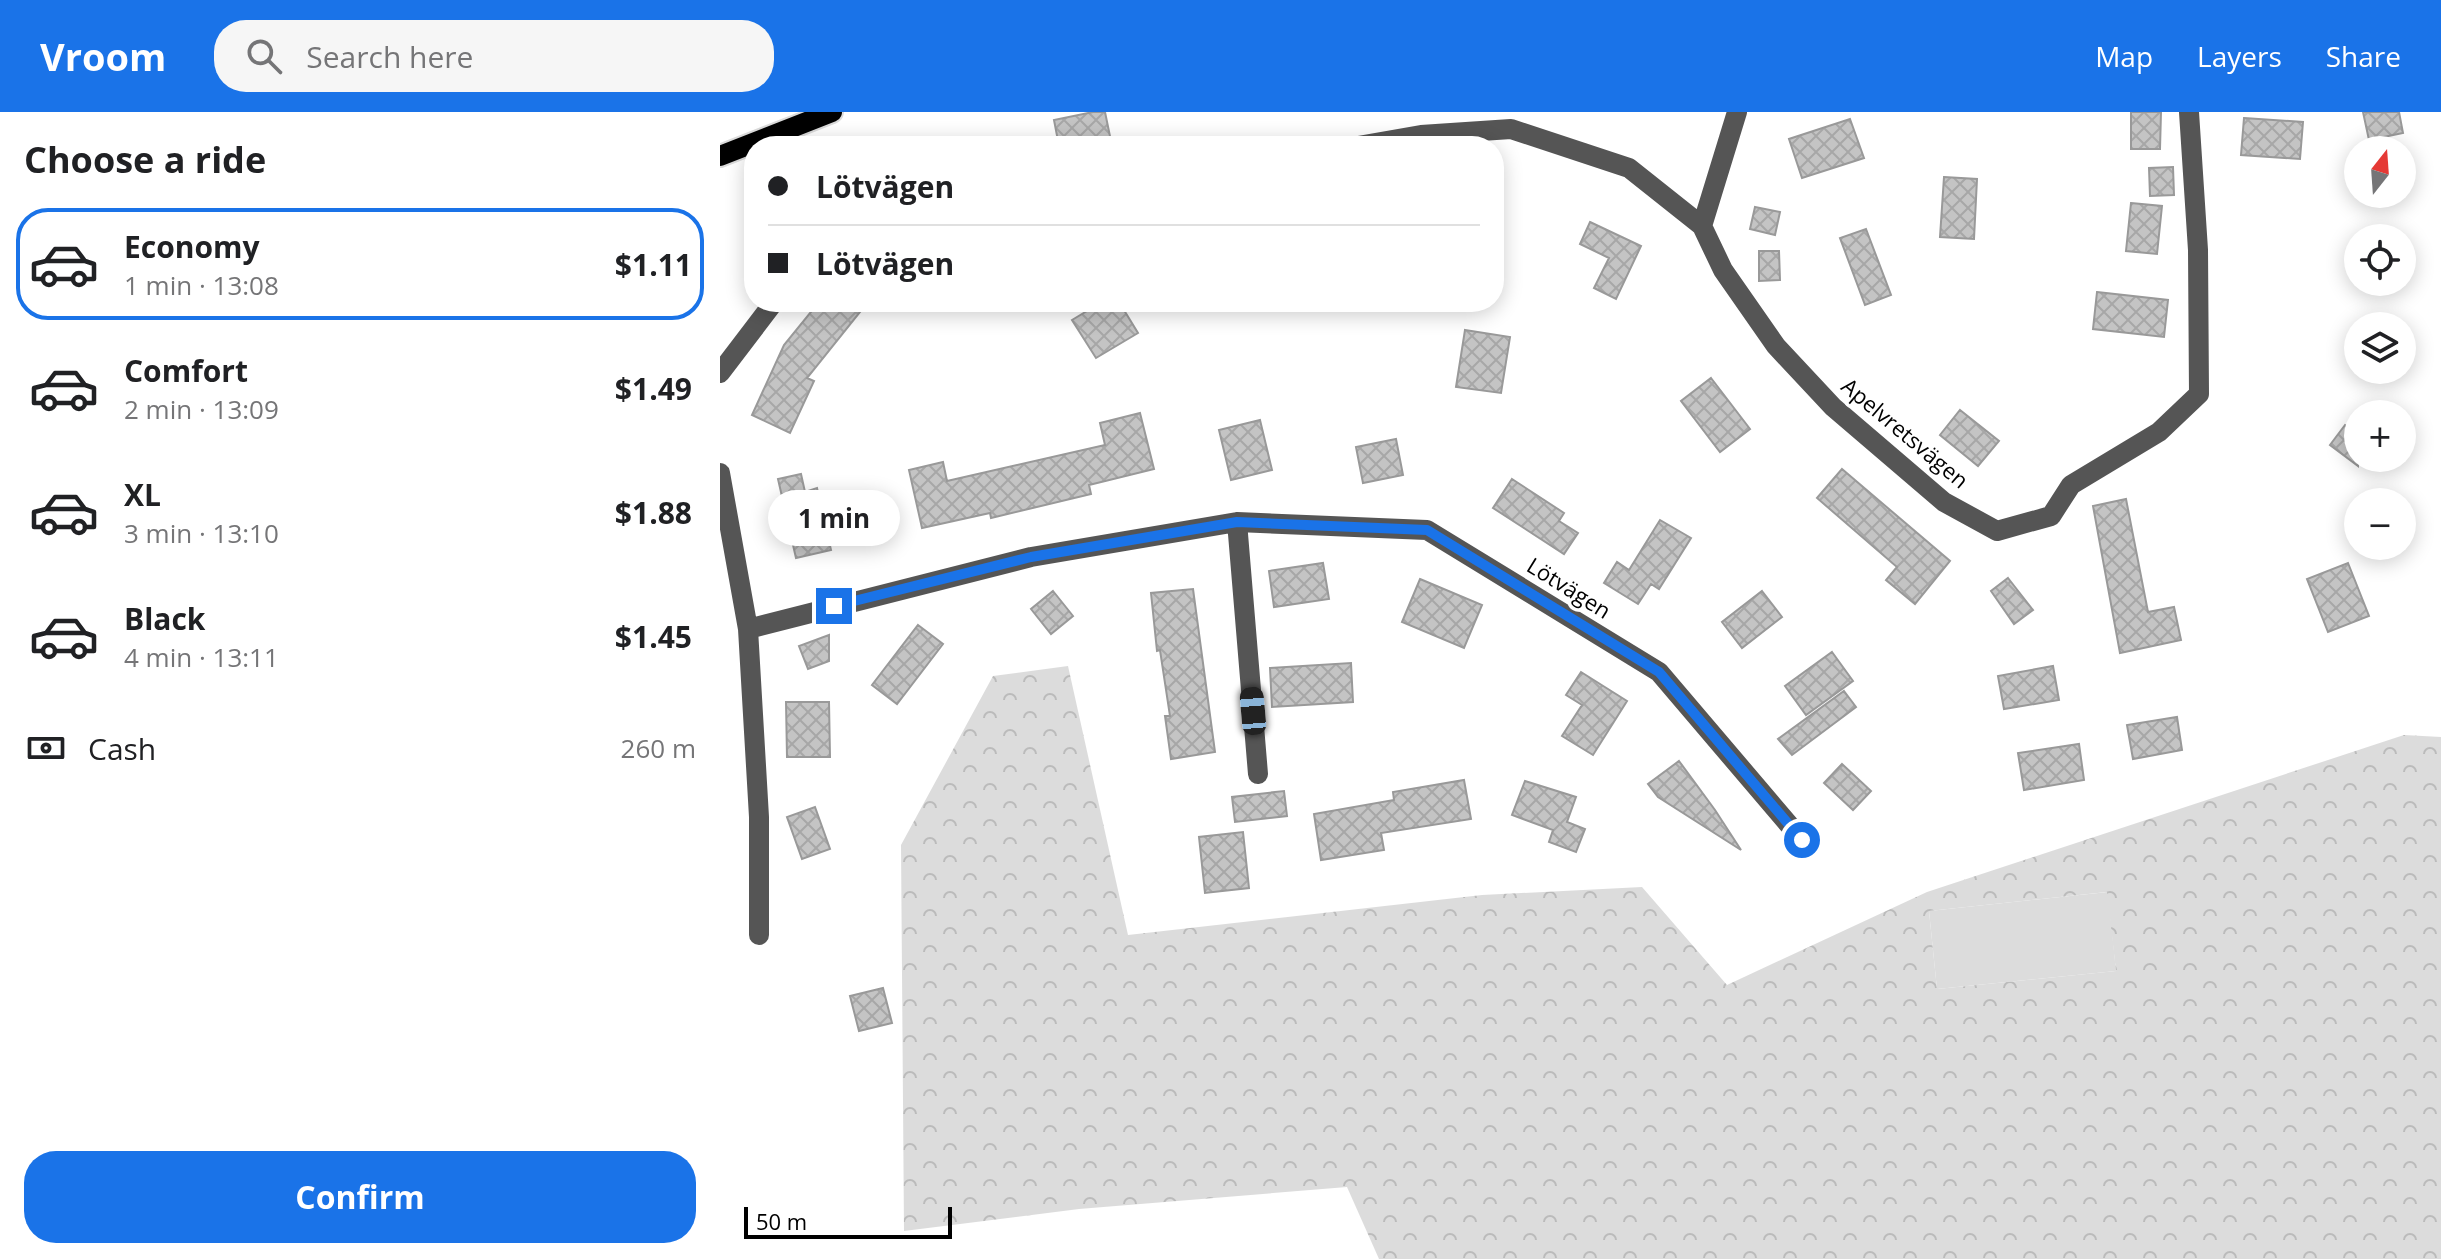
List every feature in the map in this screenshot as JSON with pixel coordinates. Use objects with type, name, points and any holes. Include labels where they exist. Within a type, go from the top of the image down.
[{"type":"main road","points":[[771,136],[832,112]]},
{"type":"main road","points":[[720,156],[744,147]]},
{"type":"street","points":[[1702,226],[1737,112]]},
{"type":"street","name":"Apelvretsvägen","points":[[1415,136],[1511,129],[1629,168],[1702,226],[1723,270],[1776,346],[1833,407],[1944,502],[1997,531],[2051,516],[2071,485],[2159,432],[2199,394],[2198,250],[2189,112]]},
{"type":"street","points":[[720,373],[766,312]]},
{"type":"street","points":[[720,473],[748,629],[759,817],[759,935]]},
{"type":"street","points":[[1237,522],[1258,774]]},
{"type":"street","name":"Lötvägen","points":[[748,629],[1031,557],[1237,522],[1427,530],[1659,672],[1802,840]]},
{"type":"green space","points":[[1068,666],[1128,935],[1482,895],[1642,887],[1727,985],[1927,892],[2404,735],[2441,737],[2441,1259],[1379,1259],[1347,1187],[1079,1209],[904,1231],[901,845],[993,676]],"holes":[[[2107,892],[2116,971],[1937,989],[1929,911]]]},
{"type":"green space","points":[[2108,892],[2116,971],[1937,989],[1929,911]]},
{"type":"building","points":[[1105,112],[1110,136],[1057,136],[1054,120]]},
{"type":"building","points":[[2131,112],[2161,112],[2160,149],[2131,149]]},
{"type":"building","points":[[2363,112],[2399,112],[2403,133],[2368,136]]},
{"type":"building","points":[[2244,118],[2303,122],[2300,159],[2241,155]]},
{"type":"building","points":[[1850,119],[1864,158],[1802,178],[1789,139]]},
{"type":"building","points":[[2173,167],[2174,195],[2150,196],[2149,168]]},
{"type":"building","points":[[1944,177],[1977,179],[1974,239],[1940,237]]},
{"type":"building","points":[[2131,203],[2162,206],[2157,254],[2126,251]]},
{"type":"building","points":[[1755,207],[1780,212],[1775,235],[1750,229]]},
{"type":"building","points":[[1590,222],[1641,246],[1616,299],[1594,288],[1609,258],[1580,244]]},
{"type":"building","points":[[1866,229],[1891,295],[1865,305],[1840,238]]},
{"type":"building","points":[[1759,251],[1779,251],[1780,280],[1759,281]]},
{"type":"building","points":[[2097,292],[2168,300],[2164,337],[2093,329]]},
{"type":"building","points":[[811,312],[860,312],[807,378],[814,381],[790,433],[752,415],[784,345]]},
{"type":"building","points":[[1085,312],[1125,312],[1138,333],[1096,358],[1072,320]]},
{"type":"building","points":[[1465,330],[1510,337],[1501,393],[1456,387]]},
{"type":"building","points":[[1711,378],[1750,429],[1720,452],[1681,401]]},
{"type":"building","points":[[1960,410],[1999,441],[1978,466],[1940,435]]},
{"type":"building","points":[[1140,413],[1154,469],[1089,485],[1091,494],[991,518],[990,513],[922,528],[909,470],[943,462],[947,481],[1105,445],[1100,423]]},
{"type":"building","points":[[1260,420],[1272,470],[1231,480],[1219,430]]},
{"type":"building","points":[[2344,426],[2344,456],[2330,445]]},
{"type":"building","points":[[1396,439],[1403,475],[1363,483],[1356,447]]},
{"type":"building","points":[[1842,469],[1950,561],[1915,604],[1886,580],[1897,567],[1817,498]]},
{"type":"building","points":[[801,474],[805,492],[817,488],[831,550],[796,558],[778,479]]},
{"type":"building","points":[[1512,479],[1564,513],[1559,521],[1578,533],[1564,554],[1493,508]]},
{"type":"building","points":[[2126,499],[2148,612],[2174,607],[2181,640],[2120,653],[2093,506]]},
{"type":"building","points":[[1660,520],[1691,538],[1659,589],[1651,584],[1638,604],[1604,583],[1617,562],[1629,570]]},
{"type":"building","points":[[1323,563],[1329,599],[1274,607],[1269,571]]},
{"type":"building","points":[[2348,563],[2369,616],[2328,632],[2307,579]]},
{"type":"building","points":[[2008,578],[2033,610],[2014,624],[1991,591]]},
{"type":"building","points":[[1420,579],[1482,605],[1464,648],[1402,622]]},
{"type":"building","points":[[1193,589],[1215,752],[1171,759],[1165,716],[1170,716],[1160,650],[1157,651],[1151,593]]},
{"type":"building","points":[[1053,591],[1073,616],[1051,634],[1031,609]]},
{"type":"building","points":[[1762,591],[1782,617],[1742,648],[1722,622]]},
{"type":"building","points":[[918,625],[943,644],[897,704],[872,685]]},
{"type":"building","points":[[829,635],[829,661],[808,669],[799,646]]},
{"type":"building","points":[[1832,652],[1853,681],[1806,715],[1785,686]]},
{"type":"building","points":[[1351,663],[1353,702],[1272,707],[1270,668]]},
{"type":"building","points":[[2053,666],[2059,700],[2004,709],[1998,676]]},
{"type":"building","points":[[1581,672],[1627,701],[1593,755],[1562,736],[1582,705],[1566,695]]},
{"type":"building","points":[[1844,691],[1856,707],[1792,755],[1778,739]]},
{"type":"building","points":[[786,702],[829,702],[830,757],[787,757]]},
{"type":"building","points":[[2177,717],[2182,750],[2133,759],[2127,725]]},
{"type":"building","points":[[2079,744],[2084,780],[2024,790],[2018,753]]},
{"type":"building","points":[[1679,761],[1741,850],[1658,797],[1648,784]]},
{"type":"building","points":[[1842,764],[1871,791],[1853,810],[1824,783]]},
{"type":"building","points":[[1464,780],[1471,819],[1381,833],[1384,850],[1321,860],[1314,814],[1394,800],[1393,792]]},
{"type":"building","points":[[1525,781],[1576,797],[1567,822],[1585,829],[1576,852],[1549,842],[1553,830],[1512,815]]},
{"type":"building","points":[[1284,791],[1287,816],[1235,822],[1232,797]]},
{"type":"building","points":[[815,807],[830,849],[802,859],[787,817]]},
{"type":"building","points":[[1243,832],[1249,888],[1205,893],[1199,837]]},
{"type":"building","points":[[883,988],[892,1023],[859,1031],[850,996]]},
{"type":"route","points":[[834,606],[1031,557],[1237,522],[1427,530],[1659,672],[1802,840]]}]
